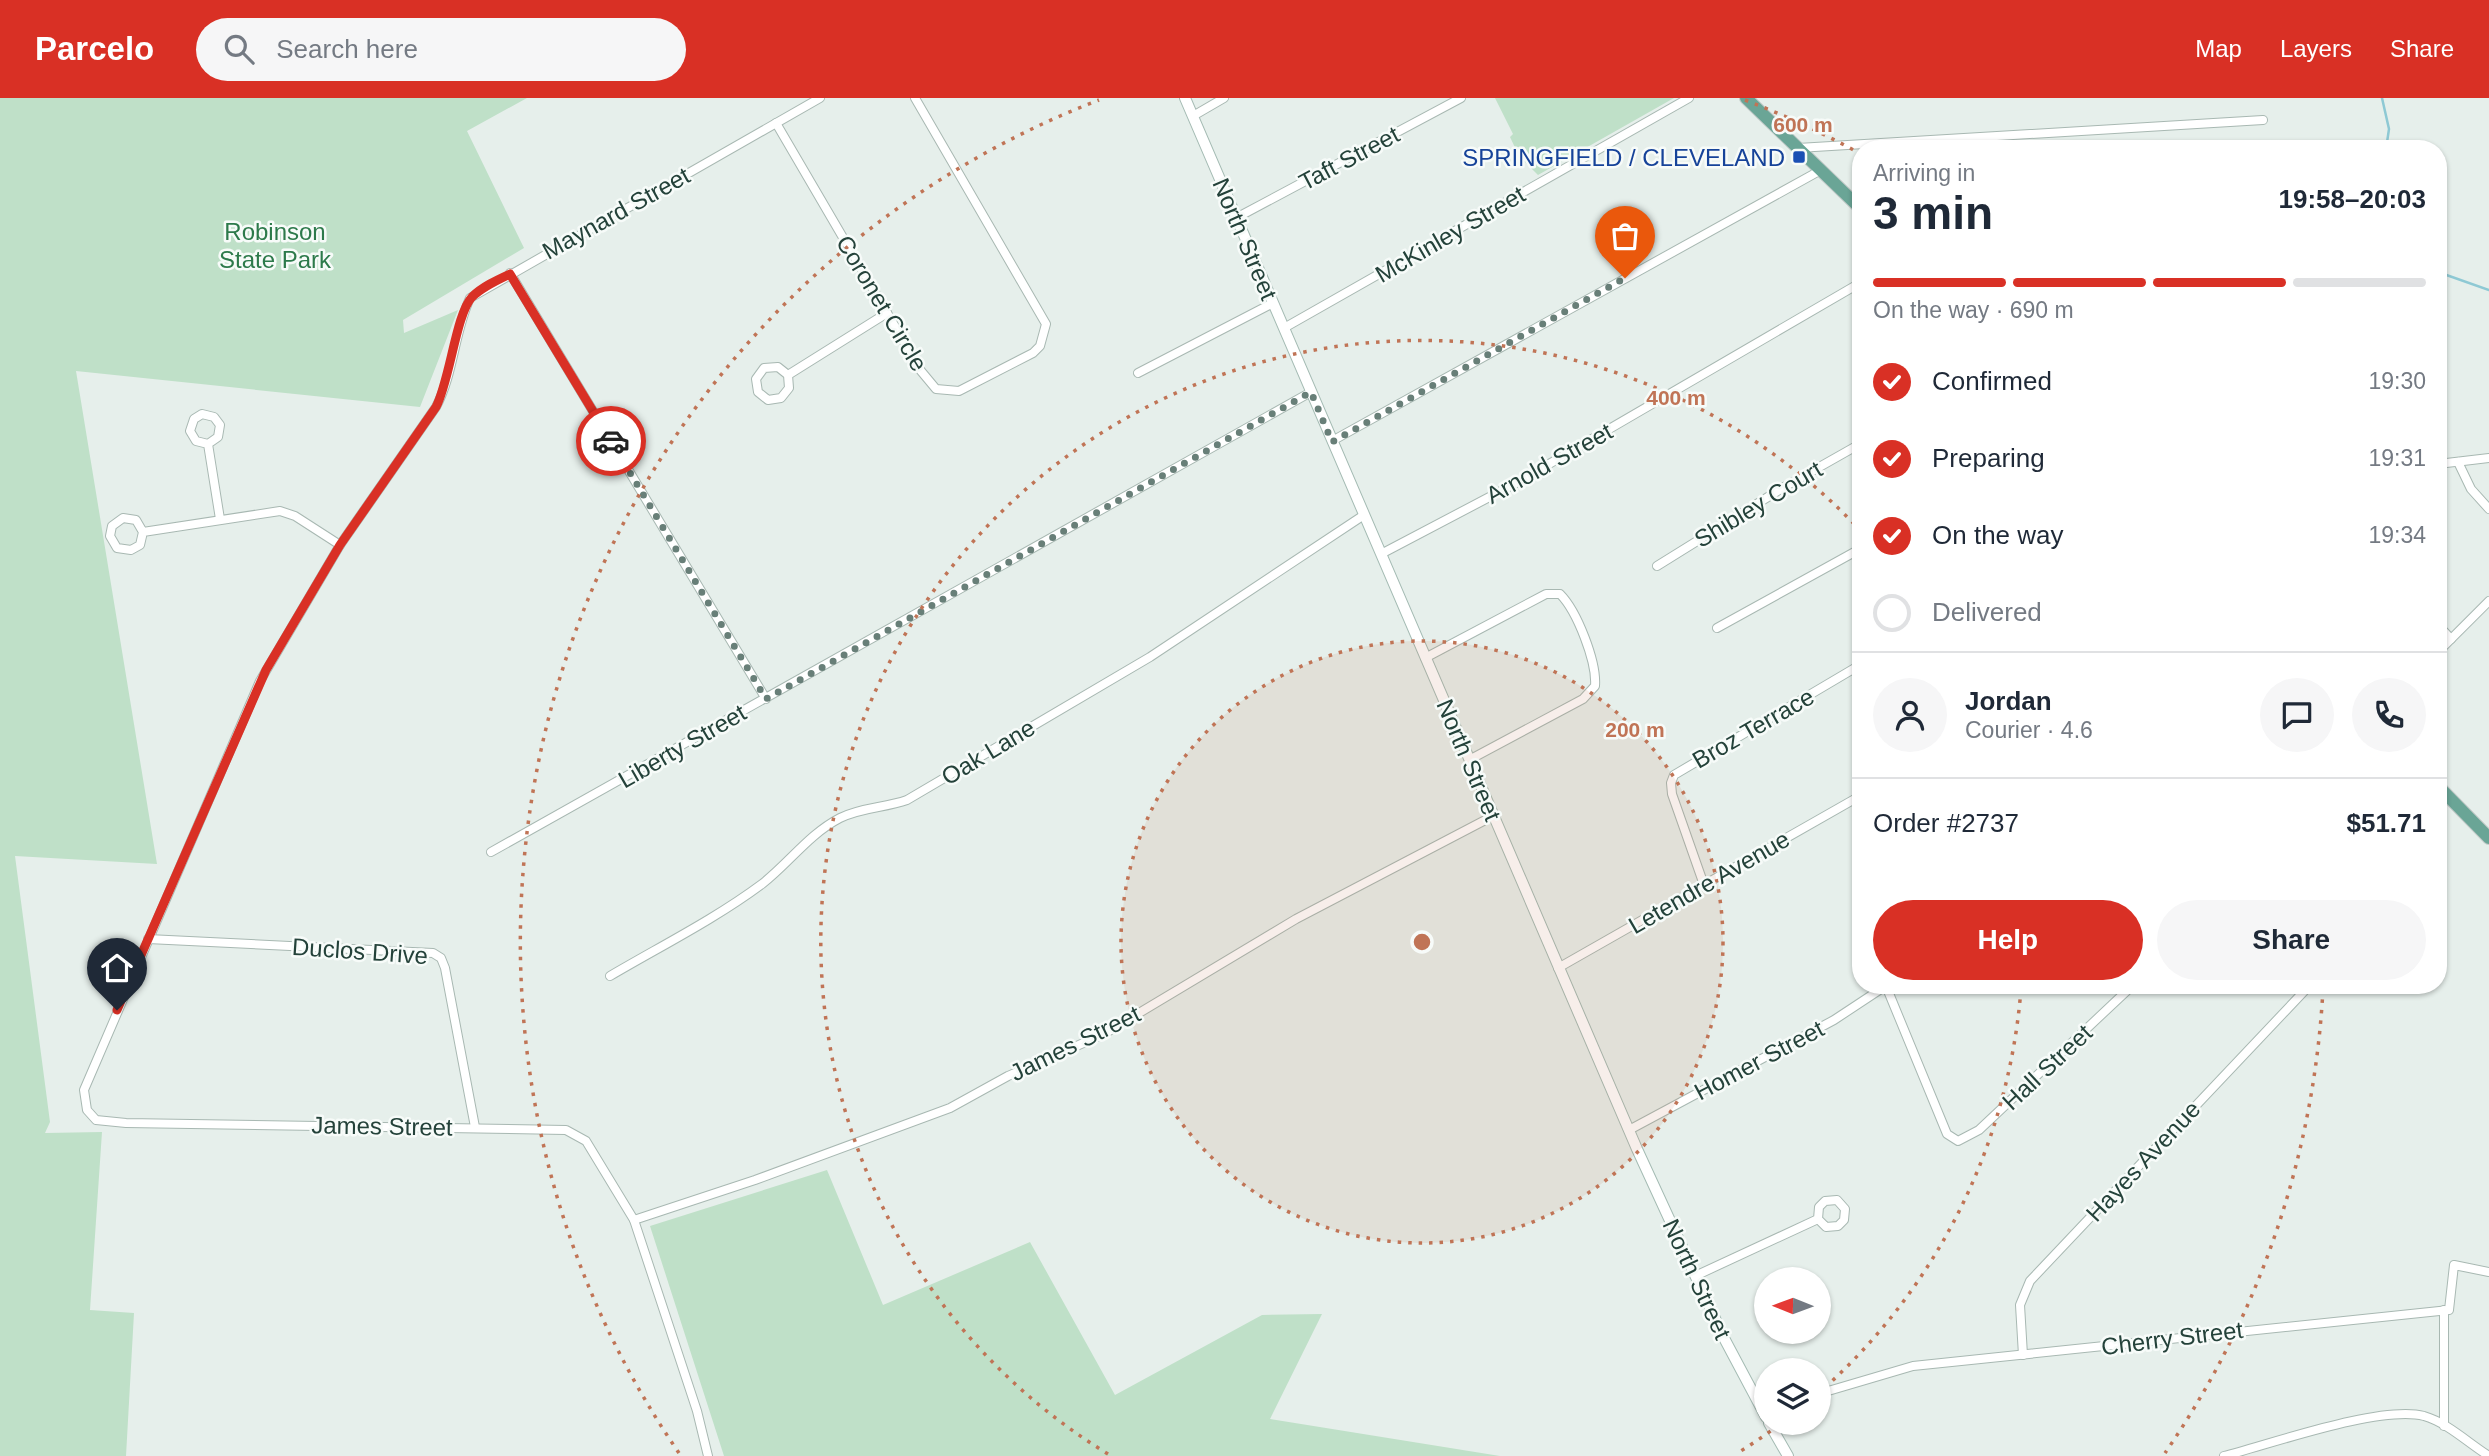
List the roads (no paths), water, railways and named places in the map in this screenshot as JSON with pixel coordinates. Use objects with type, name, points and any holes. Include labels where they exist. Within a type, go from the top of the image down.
[{"type":"main road","name":"North Street","points":[[1185,98],[1629,1130],[1695,1276],[1754,1391]]},
{"type":"main road","points":[[1746,98],[1852,200]]},
{"type":"main road","points":[[2447,795],[2489,838]]},
{"type":"main road","points":[[1776,1435],[1788,1456]]},
{"type":"street","name":"Maynard Street","points":[[87,1110],[86,1082],[260,681],[340,545],[436,407],[447,383],[463,312],[470,298],[820,98]]},
{"type":"street","name":"Coronet Circle","points":[[776,123],[921,371],[936,389],[959,391],[993,376],[1033,353],[1044,336],[1044,317],[915,98]]},
{"type":"street","points":[[1192,116],[1224,98]]},
{"type":"street","name":"Taft Street","points":[[1236,218],[1461,98]]},
{"type":"street","name":"McKinley Street","points":[[1283,328],[1689,98]]},
{"type":"street","points":[[1931,140],[2263,120]]},
{"type":"street","points":[[1798,148],[1852,145]]},
{"type":"street","points":[[1332,442],[1821,170]]},
{"type":"street","points":[[510,274],[766,699]]},
{"type":"street","name":"Arnold Street","points":[[1381,554],[1518,482],[1852,288]]},
{"type":"street","points":[[1138,373],[1273,303]]},
{"type":"street","points":[[788,375],[887,313]]},
{"type":"street","points":[[778,367],[788,375],[789,388],[781,398],[768,400],[758,392],[756,379],[764,369],[778,367]]},
{"type":"street","name":"Liberty Street","points":[[491,852],[1311,392]]},
{"type":"street","points":[[208,444],[220,519]]},
{"type":"street","name":"Shibley Court","points":[[1657,566],[1852,448]]},
{"type":"street","points":[[2447,463],[2489,458]]},
{"type":"street","points":[[2458,462],[2471,489],[2489,509]]},
{"type":"street","points":[[144,532],[264,512],[288,513],[340,545]]},
{"type":"street","name":"Oak Lane","points":[[610,976],[744,897],[780,869],[812,837],[838,819],[864,808],[907,800],[1150,657],[1364,515]]},
{"type":"street","points":[[123,518],[136,520],[144,532],[139,545],[127,551],[117,548],[110,536],[114,523],[123,518]]},
{"type":"street","points":[[1717,628],[1852,553]]},
{"type":"street","points":[[1425,658],[1546,594],[1560,594],[1571,609],[1595,666],[1595,686],[1590,693],[1469,760]]},
{"type":"street","points":[[2447,643],[2489,601]]},
{"type":"street","points":[[2447,635],[2451,639]]},
{"type":"street","name":"Broz Terrace","points":[[1704,885],[1672,794],[1671,783],[1674,775],[1852,670]]},
{"type":"street","name":"Letendre Avenue","points":[[1558,968],[1852,801]]},
{"type":"street","name":"James Street","points":[[634,1220],[755,1180],[950,1108],[1009,1076],[1104,1034],[1296,919],[1493,816]]},
{"type":"street","name":"Duclos Drive","points":[[148,939],[433,953],[441,958],[445,968],[475,1127]]},
{"type":"street","name":"Homer Street","points":[[1629,1130],[1833,1020],[1874,994]]},
{"type":"street","name":"Hall Street","points":[[1889,994],[1947,1134],[1956,1141],[1965,1140],[1979,1130],[2123,994]]},
{"type":"street","name":"Hayes Avenue","points":[[2022,1355],[2020,1305],[2030,1281],[2301,994]]},
{"type":"street","name":"James Street","points":[[87,1110],[96,1120],[126,1123],[566,1130],[586,1141],[634,1220],[696,1410],[708,1456]]},
{"type":"street","points":[[1695,1276],[1818,1219]]},
{"type":"street","points":[[2444,1426],[2444,1310],[2449,1310],[2454,1265],[2489,1272]]},
{"type":"street","name":"Cherry Street","points":[[1831,1390],[1913,1366],[2444,1310]]},
{"type":"street","points":[[2224,1456],[2385,1416],[2420,1415],[2444,1426],[2488,1456]]},
{"type":"waterway","points":[[2382,98],[2389,129],[2387,140]]},
{"type":"waterway","points":[[2447,275],[2489,290]]},
{"type":"place","name":"SPRINGFIELD / CLEVELAND","points":[[1799,157]]},
{"type":"park label","name":"Robinson State Park","points":[[275,245]]}]
